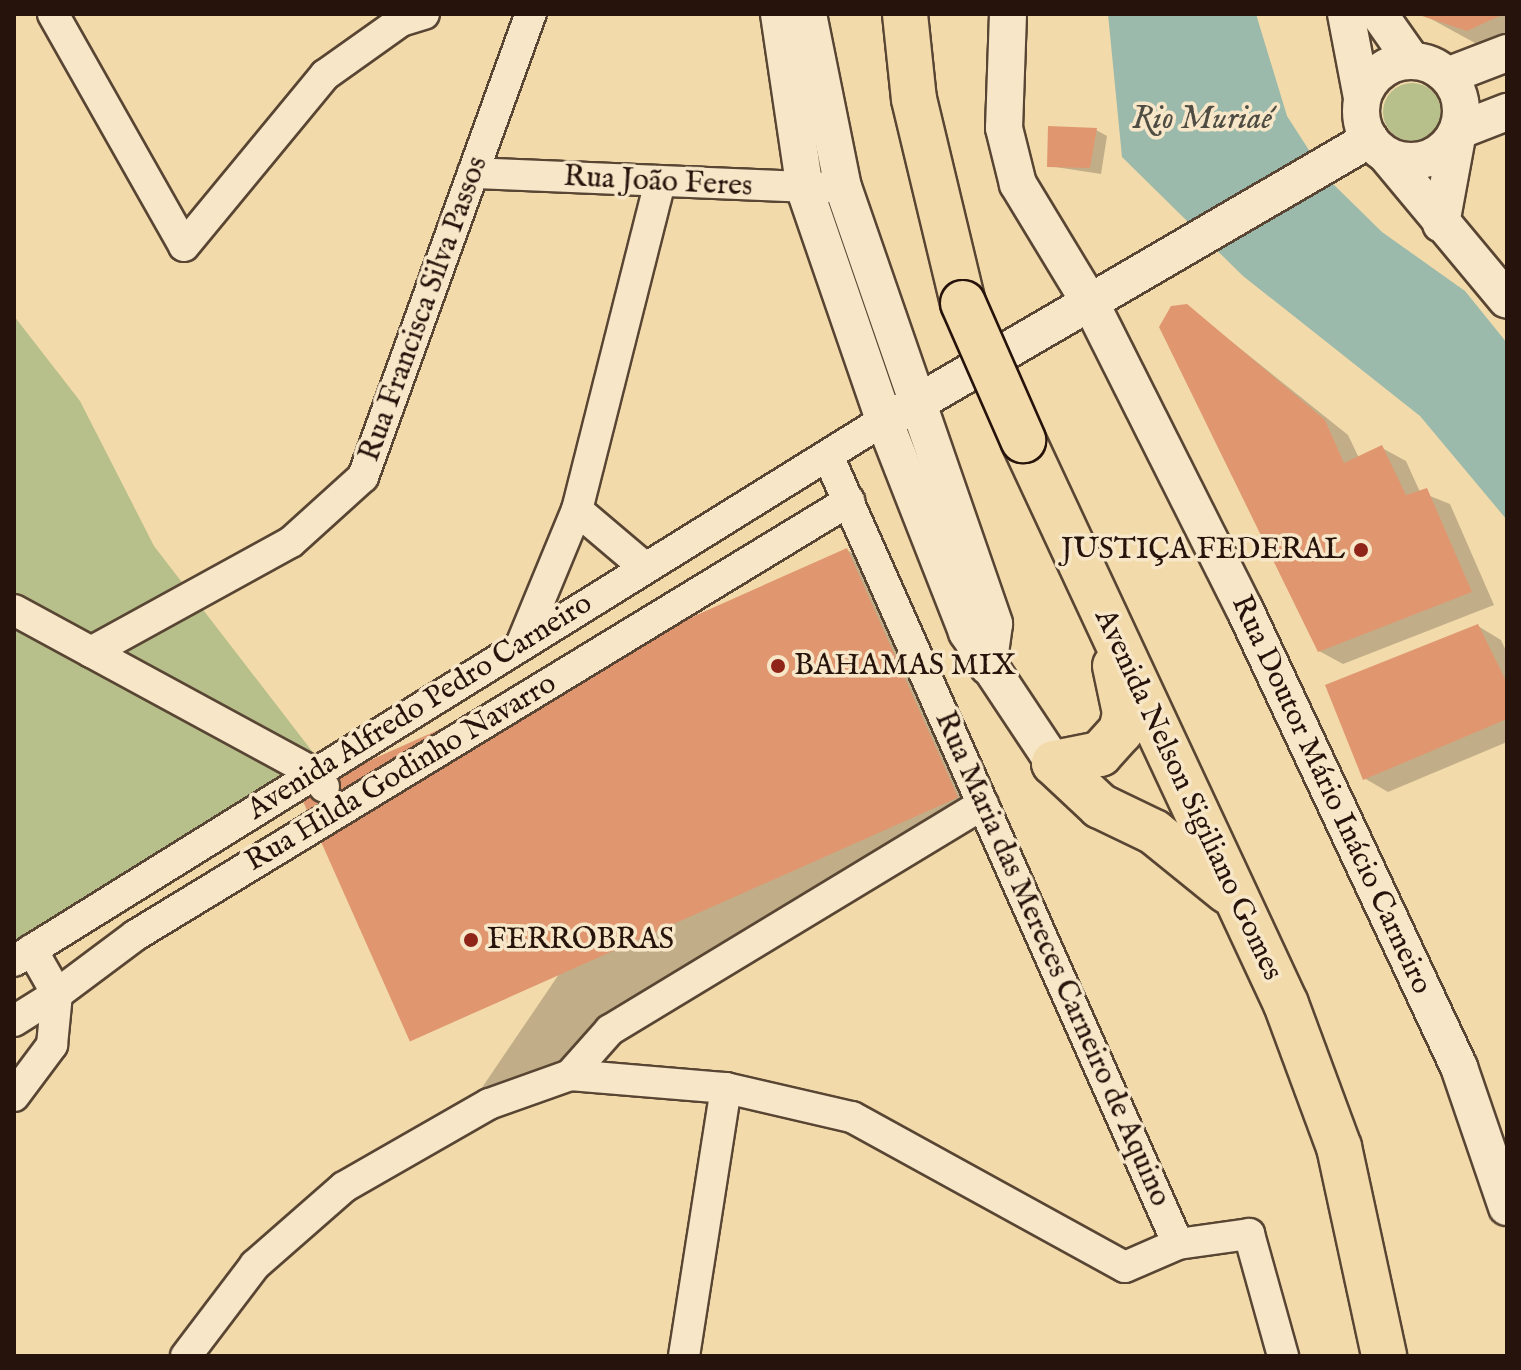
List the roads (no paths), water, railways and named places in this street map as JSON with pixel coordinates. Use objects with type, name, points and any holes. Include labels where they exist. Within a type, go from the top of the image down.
[{"type":"highway","name":"Avenida Nelson Sigiliano Gomes","points":[[905,14],[914,99],[963,303],[1098,602],[1245,910],[1339,1147],[1384,1356]]},
{"type":"highway","points":[[1054,763],[1100,754],[1121,731],[1123,696],[1098,602]]},
{"type":"highway","points":[[1054,763],[1100,806],[1203,867],[1245,910]]},
{"type":"street","points":[[53,14],[184,246],[325,75],[401,21],[424,14]]},
{"type":"street","name":"Rua Francisca Silva Passos","points":[[91,652],[291,542],[363,477],[531,14]]},
{"type":"street","points":[[779,14],[805,190],[884,420],[967,632],[1054,763]]},
{"type":"street","points":[[808,14],[843,187],[994,624],[988,667]]},
{"type":"street","name":"Rua Doutor Mário Inácio Carneiro","points":[[1008,14],[1004,128],[1018,184],[1092,306],[1244,608],[1459,1067],[1507,1207]]},
{"type":"street","points":[[1346,14],[1362,98],[1378,147],[1507,300]]},
{"type":"street","points":[[1379,14],[1412,61],[1447,76],[1460,100],[1458,131],[1441,224]]},
{"type":"street","points":[[1447,76],[1507,53]]},
{"type":"street","points":[[1362,98],[1380,71],[1412,61]]},
{"type":"street","points":[[884,420],[1092,306],[1334,160],[1378,147],[1420,161],[1458,131],[1507,112]]},
{"type":"street","name":"Rua João Feres","points":[[473,173],[805,190],[843,187]]},
{"type":"street","points":[[521,645],[577,510],[660,182]]},
{"type":"street","name":"Avenida Alfredo Pedro Carneiro","points":[[23,956],[643,566],[884,420]]},
{"type":"street","name":"Rua Maria das Mereces Carneiro de Aquino","points":[[828,456],[1178,1244]]},
{"type":"street","name":"Rua Hilda Godinho Navarro","points":[[57,994],[136,935],[849,501]]},
{"type":"street","points":[[577,510],[643,566]]},
{"type":"street","points":[[14,610],[314,773],[339,809]]},
{"type":"street","points":[[570,1075],[610,1030],[983,804]]},
{"type":"street","points":[[14,1096],[52,1045],[57,994],[23,956]]},
{"type":"street","points":[[14,1021],[57,994]]},
{"type":"street","points":[[186,1356],[255,1265],[344,1187],[489,1104],[570,1075],[726,1088],[852,1117],[1125,1267],[1178,1244],[1249,1234],[1283,1356]]},
{"type":"street","points":[[684,1356],[726,1088]]},
{"type":"water","name":"Rio Muriaé","points":[[1108,14],[1256,14],[1287,116],[1327,178],[1382,232],[1465,291],[1507,343],[1507,520],[1420,416],[1243,276],[1122,157]]},
{"type":"place","name":"JUSTIÇA FEDERAL","points":[[1361,550]]},
{"type":"place","name":"BAHAMAS MIX","points":[[778,666]]},
{"type":"place","name":"FERROBRAS","points":[[471,940]]}]
